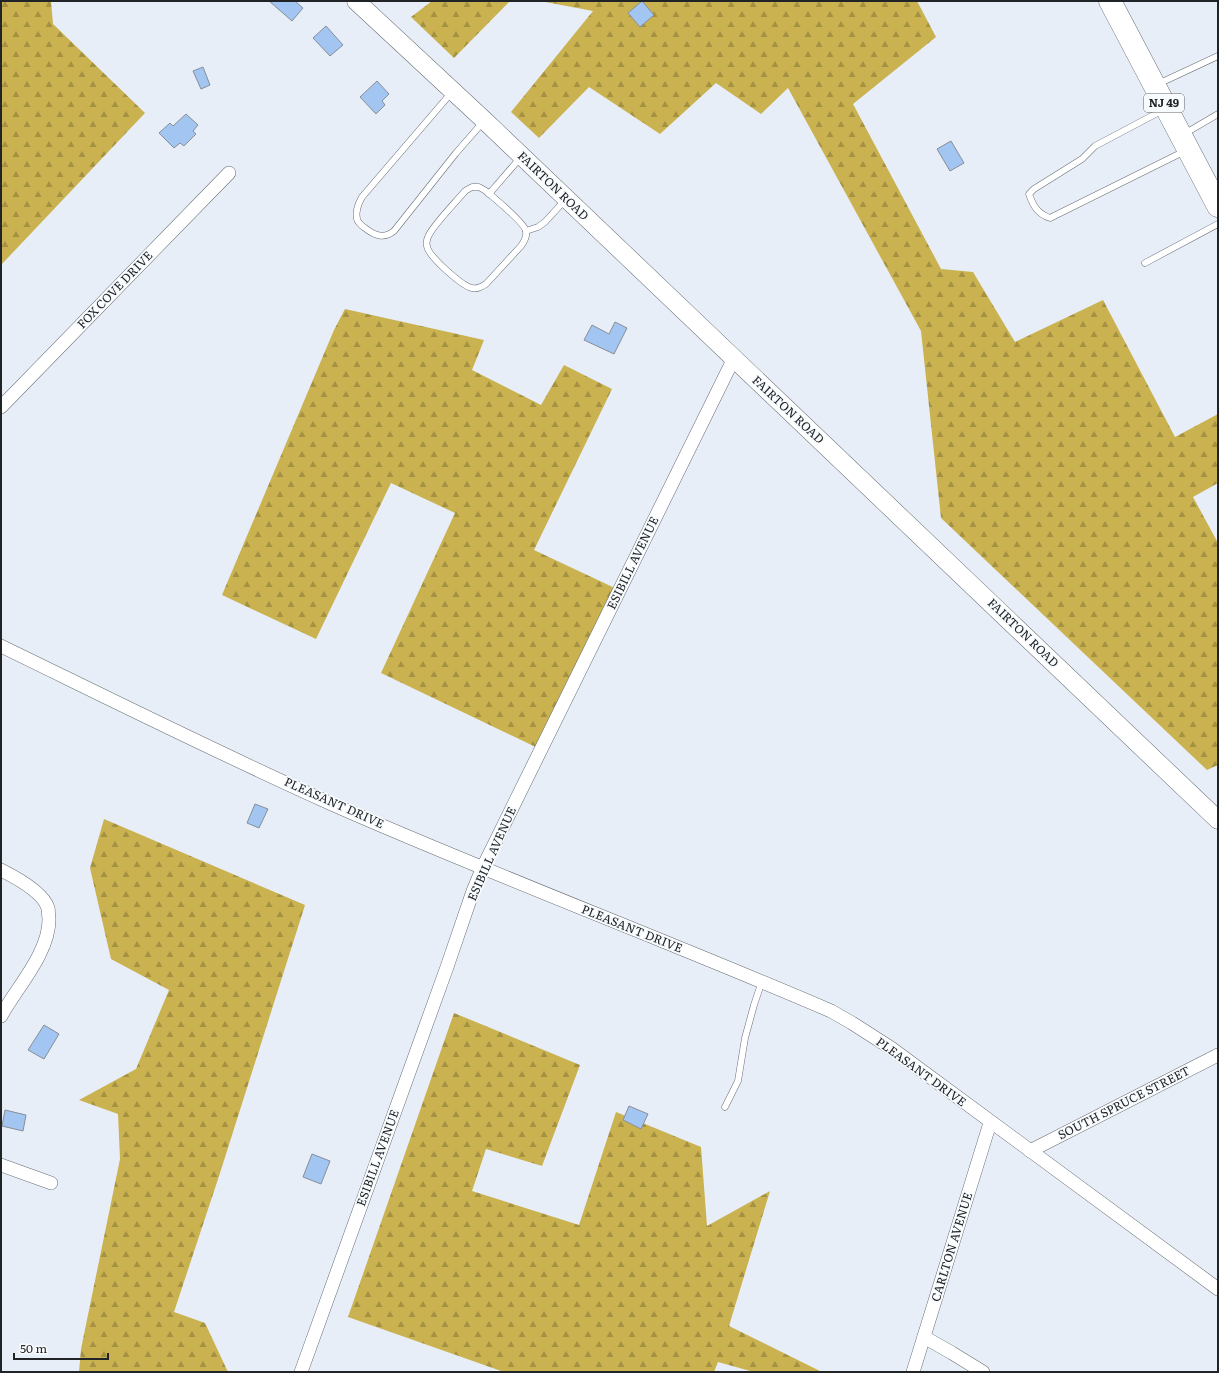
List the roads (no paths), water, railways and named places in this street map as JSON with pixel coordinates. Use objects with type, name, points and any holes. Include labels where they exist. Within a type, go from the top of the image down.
[{"type":"highway","name":"NJ 49","points":[[1110,1],[1218,206]]},
{"type":"main road","name":"FAIRTON ROAD","points":[[356,1],[522,156],[1218,820]]},
{"type":"street","name":"FOX COVE DRIVE","points":[[1,407],[229,173]]},
{"type":"street","name":"ESIBILL AVENUE","points":[[301,1372],[445,975],[473,891],[483,867],[734,358]]},
{"type":"street","name":"PLEASANT DRIVE","points":[[1,646],[217,751],[334,805],[831,1011],[891,1048],[990,1123],[1218,1289]]},
{"type":"street","points":[[1,870],[26,884],[40,895],[48,908],[49,921],[46,938],[41,953],[1,1016]]},
{"type":"street","name":"SOUTH SPRUCE STREET","points":[[1030,1151],[1218,1055]]},
{"type":"street","name":"CARLTON AVENUE","points":[[913,1372],[990,1123]]},
{"type":"street","points":[[1,1165],[51,1182]]},
{"type":"street","points":[[924,1337],[983,1372]]},
{"type":"lane","points":[[1155,86],[1218,56]]},
{"type":"lane","points":[[453,91],[362,197],[357,210],[357,219],[360,224],[376,235],[389,235],[394,231],[484,120]]},
{"type":"lane","points":[[1166,108],[1095,146],[1082,158],[1034,189],[1029,194],[1032,204],[1040,213],[1050,218],[1185,143],[1218,114]]},
{"type":"lane","points":[[489,194],[522,156]]},
{"type":"lane","points":[[472,187],[479,187],[489,194],[521,223],[526,231],[525,239],[521,246],[486,284],[479,288],[470,288],[431,255],[426,246],[432,229],[465,191],[472,187]]},
{"type":"lane","points":[[526,231],[538,227],[545,222],[567,199]]},
{"type":"lane","points":[[1145,263],[1218,224]]},
{"type":"lane","points":[[725,1107],[738,1081],[745,1038],[754,1004],[762,982]]}]
